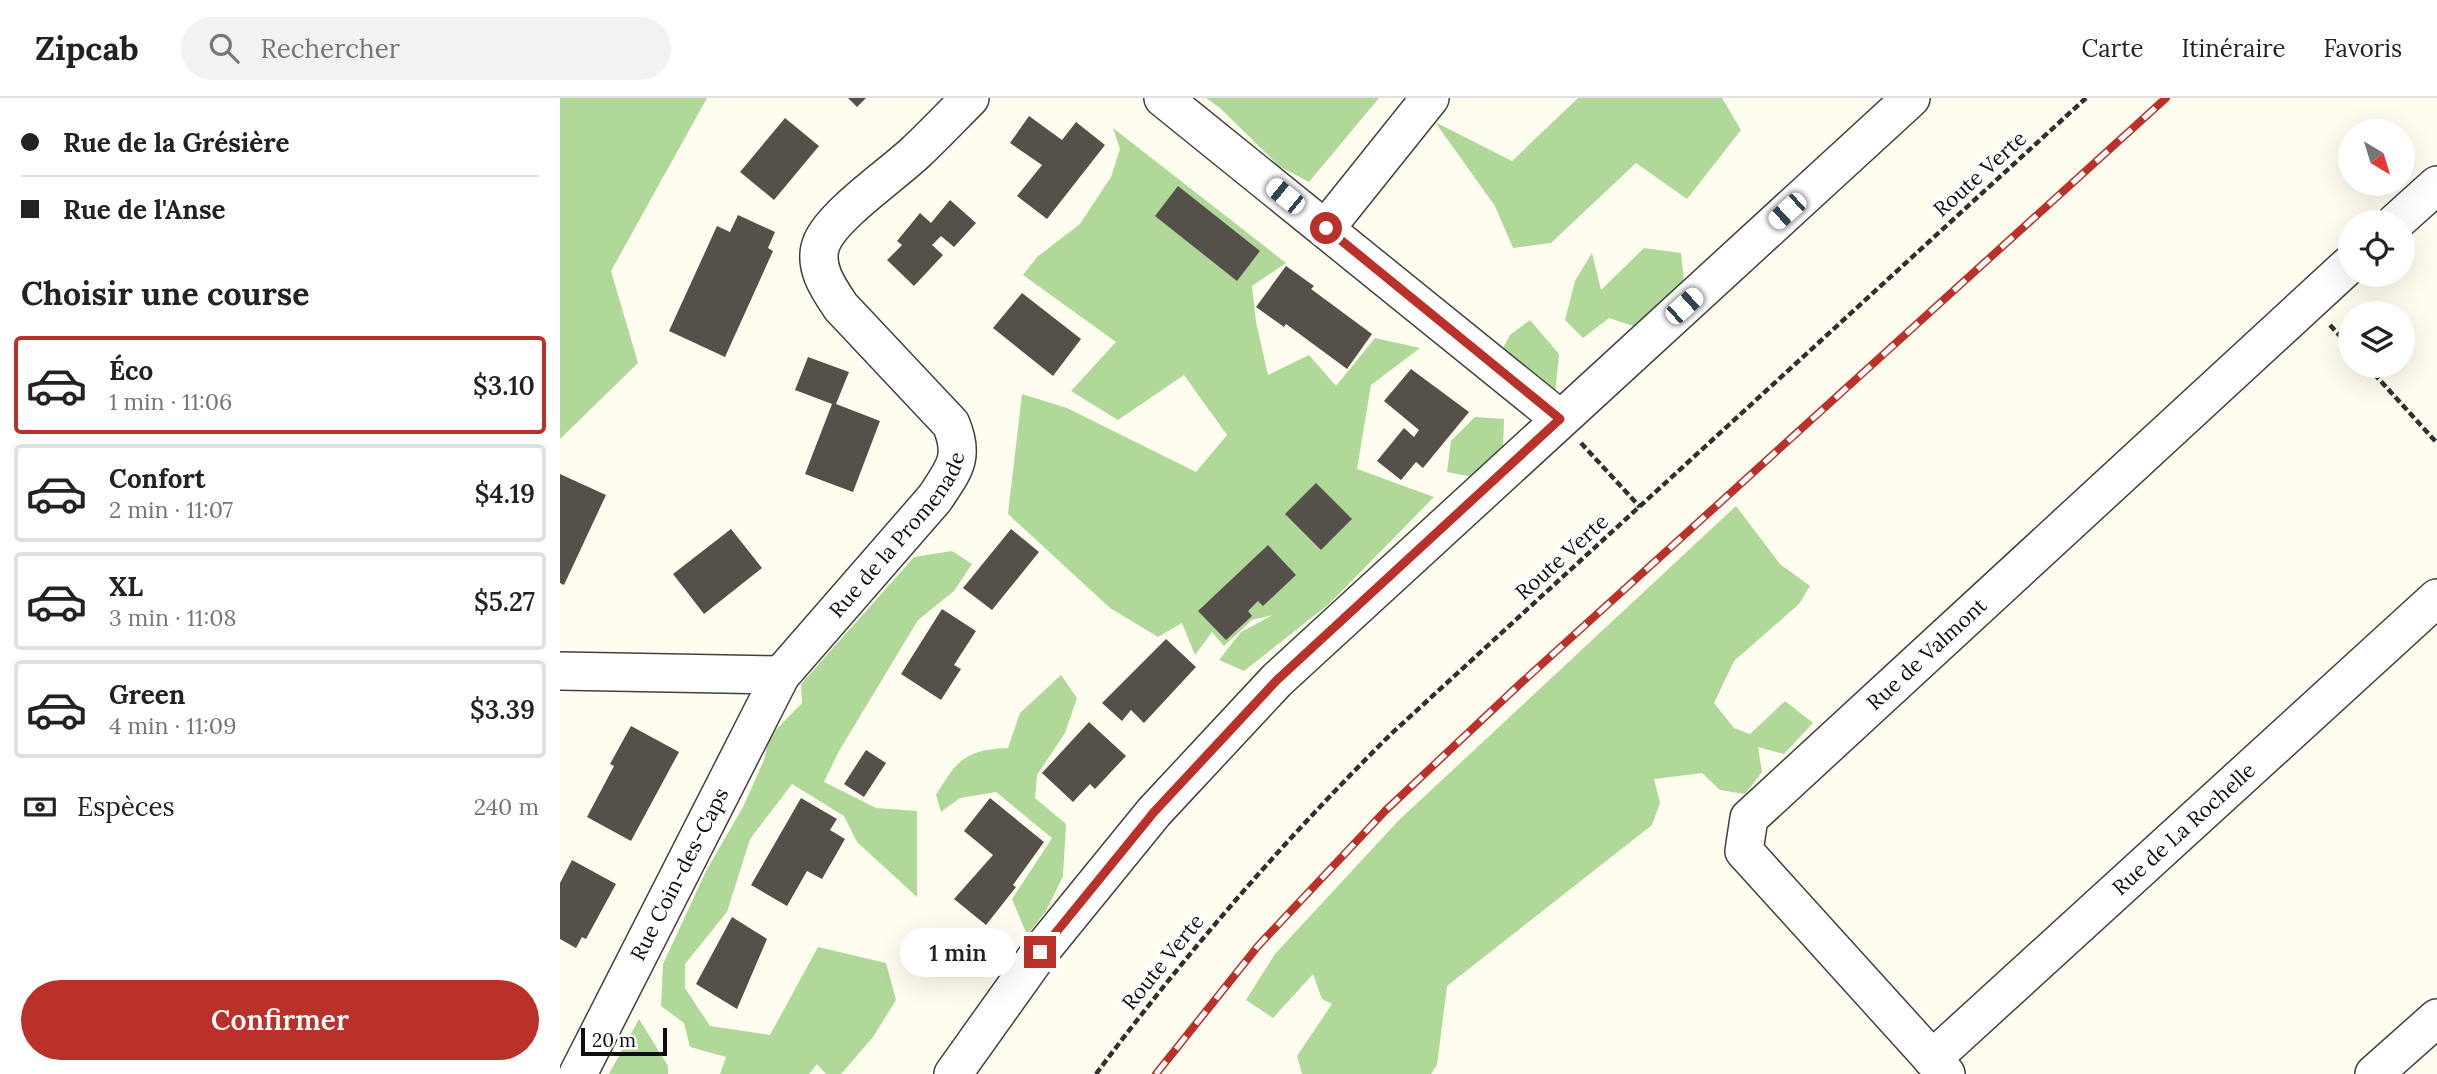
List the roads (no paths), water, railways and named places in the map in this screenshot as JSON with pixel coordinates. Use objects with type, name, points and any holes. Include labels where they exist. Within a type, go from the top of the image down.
[{"type":"street","name":"Rue de la Promenade","points":[[781,675],[935,498],[954,470],[960,445],[951,424],[841,307],[826,285],[819,265],[822,242],[839,220],[916,152],[970,98]]},
{"type":"street","points":[[1163,98],[1560,419]]},
{"type":"street","points":[[1326,228],[1430,98]]},
{"type":"street","points":[[953,1074],[1040,952],[1154,812],[1277,680],[1911,98]]},
{"type":"street","points":[[2409,210],[2437,185]]},
{"type":"street","name":"Rue de Valmont","points":[[1939,1067],[1744,851],[1749,818],[2338,275]]},
{"type":"street","name":"Rue de La Rochelle","points":[[1939,1067],[2437,598]]},
{"type":"street","points":[[560,671],[781,675]]},
{"type":"street","name":"Rue Coin-des-Caps","points":[[578,1074],[781,675]]},
{"type":"street","points":[[2374,1074],[2432,1032]]},
{"type":"railway","points":[[1156,1074],[1258,946],[1385,811],[1520,684],[2166,98]]}]
